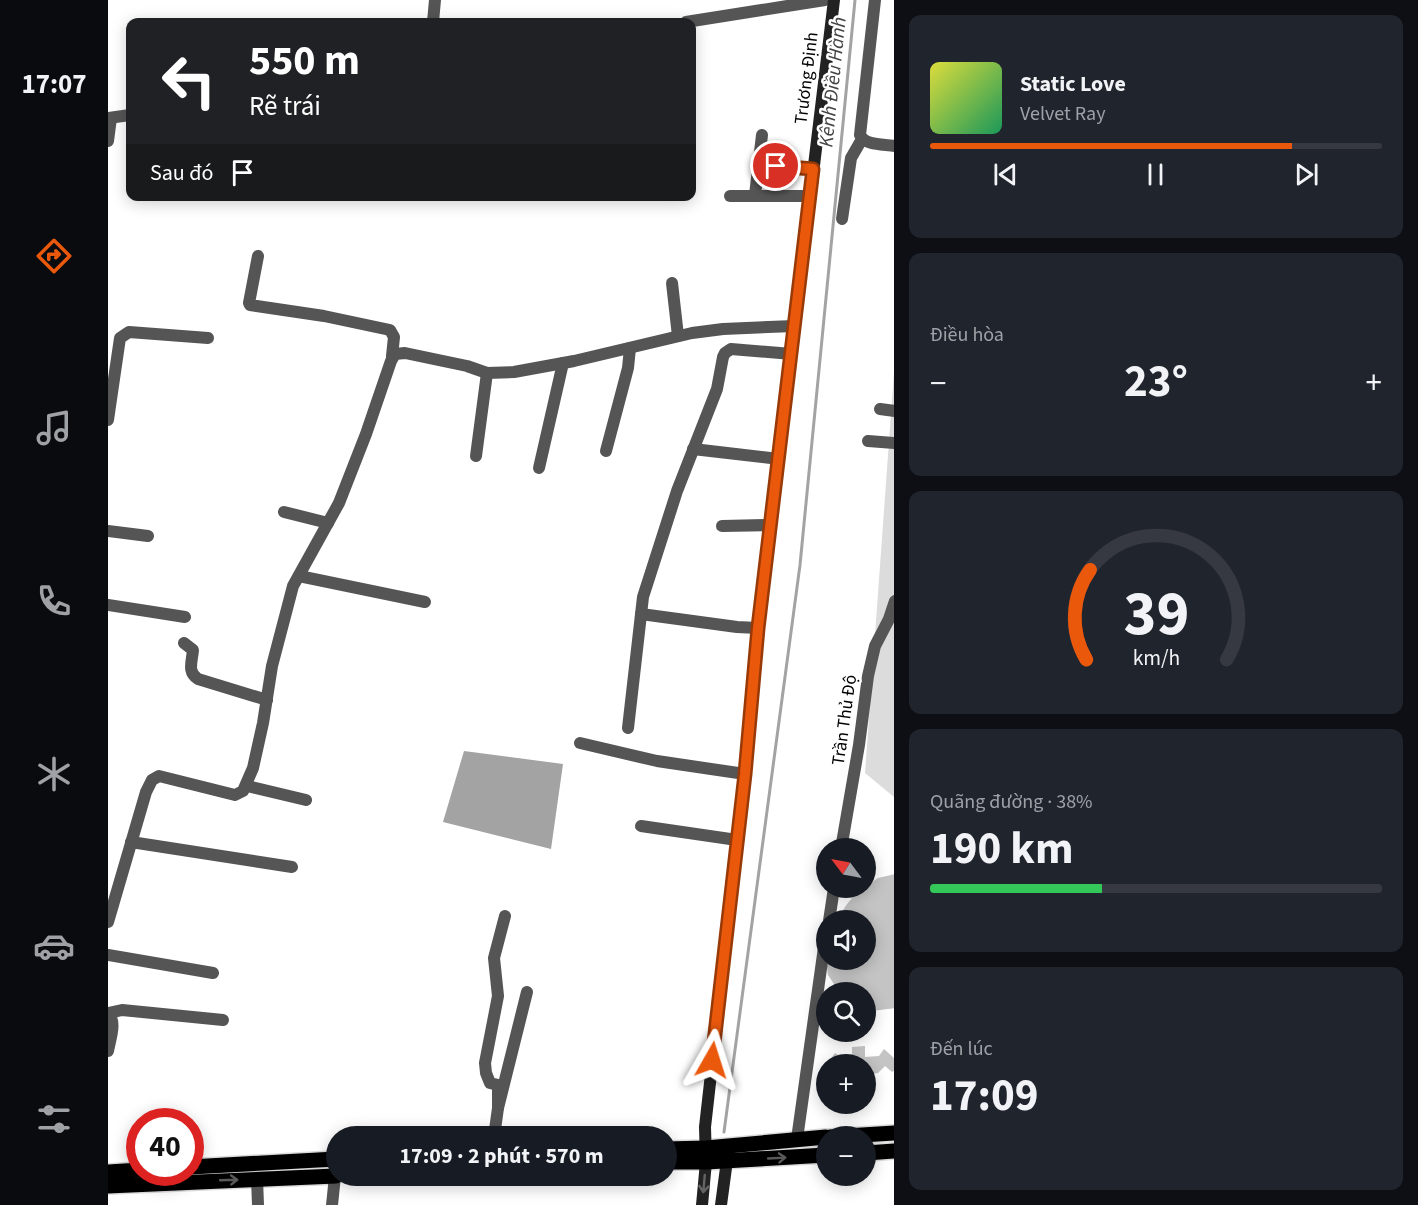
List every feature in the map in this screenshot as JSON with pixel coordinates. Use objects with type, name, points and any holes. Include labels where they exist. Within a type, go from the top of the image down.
[{"type":"main road","points":[[876,1134],[892,1133],[892,1151],[876,1152]]},
{"type":"main road","points":[[677,1160],[816,1138]]},
{"type":"main road","points":[[677,1151],[706,1155]]},
{"type":"main road","points":[[728,1153],[816,1155]]},
{"type":"main road","points":[[204,1166],[326,1160]]},
{"type":"main road","points":[[108,1172],[126,1171]]},
{"type":"main road","points":[[108,1186],[326,1176]]},
{"type":"street","points":[[433,18],[435,0]]},
{"type":"street","points":[[696,20],[825,0]]},
{"type":"street","name":"Trương Định","points":[[702,1205],[706,1155],[705,1126],[745,774],[758,628],[834,0]]},
{"type":"street","points":[[842,219],[851,158],[862,139],[861,127],[875,0]]},
{"type":"street","points":[[108,141],[109,118],[126,116]]},
{"type":"street","points":[[755,195],[762,135]]},
{"type":"street","points":[[862,139],[894,146]]},
{"type":"street","points":[[776,166],[813,169]]},
{"type":"street","points":[[730,196],[810,196]]},
{"type":"street","points":[[108,922],[114,882],[131,842],[149,784],[155,778],[159,776],[235,795],[247,786],[253,768],[272,666],[289,599],[298,576],[339,503],[392,356],[394,337],[390,330],[324,316],[250,305],[258,256]]},
{"type":"street","points":[[672,283],[678,336]]},
{"type":"street","points":[[392,356],[405,354],[467,366],[487,373],[514,372],[723,328],[794,326]]},
{"type":"street","points":[[108,420],[120,338],[129,332],[208,338]]},
{"type":"street","points":[[606,451],[628,368],[630,348]]},
{"type":"street","points":[[628,728],[643,597],[677,491],[717,389],[725,353],[731,349],[792,354]]},
{"type":"street","points":[[538,468],[563,363]]},
{"type":"street","points":[[476,456],[487,373]]},
{"type":"street","points":[[880,409],[894,411]]},
{"type":"street","points":[[868,441],[894,443]]},
{"type":"street","points":[[693,449],[779,459]]},
{"type":"street","points":[[284,512],[328,523]]},
{"type":"street","points":[[722,526],[770,525]]},
{"type":"street","points":[[108,531],[148,536]]},
{"type":"street","points":[[298,576],[424,602]]},
{"type":"street","name":"Trần Thủ Độ","points":[[843,838],[859,746],[868,676],[875,646],[889,619],[894,601]]},
{"type":"street","points":[[108,605],[185,617]]},
{"type":"street","points":[[641,614],[758,628]]},
{"type":"street","points":[[184,643],[193,650],[190,670],[192,675],[198,679],[267,700]]},
{"type":"street","points":[[580,743],[657,761],[745,774]]},
{"type":"street","points":[[247,786],[306,800]]},
{"type":"street","points":[[641,826],[737,840]]},
{"type":"street","points":[[131,842],[292,867]]},
{"type":"street","points":[[498,1108],[498,1085],[490,1083],[485,1064],[498,996],[494,958],[505,916]]},
{"type":"street","points":[[108,955],[213,973]]},
{"type":"street","points":[[797,1139],[821,970]]},
{"type":"street","points":[[496,1126],[527,992]]},
{"type":"street","points":[[108,1052],[113,1023],[109,1013],[122,1010],[223,1020]]},
{"type":"street","points":[[721,1205],[728,1153]]},
{"type":"street","points":[[257,1179],[258,1205]]},
{"type":"street","points":[[332,1205],[335,1186]]},
{"type":"shaded area","points":[[894,372],[894,797],[865,773]]},
{"type":"shaded area","points":[[464,751],[563,764],[551,849],[443,822]]},
{"type":"building","points":[[894,874],[894,1008],[876,1010],[876,982],[833,982],[827,970],[876,970],[876,910],[843,910],[852,898],[876,898],[876,879]]},
{"type":"building","points":[[865,1046],[865,1054],[852,1054],[852,1047]]},
{"type":"building","points":[[884,1049],[894,1058],[894,1071],[892,1072],[885,1066],[876,1073],[876,1056],[879,1056]]},
{"type":"waterway","name":"Kênh Điều Hành","points":[[724,1132],[800,565],[855,0]]},
{"type":"route","points":[[712,1060],[745,774],[758,628],[813,169],[776,166]]}]
